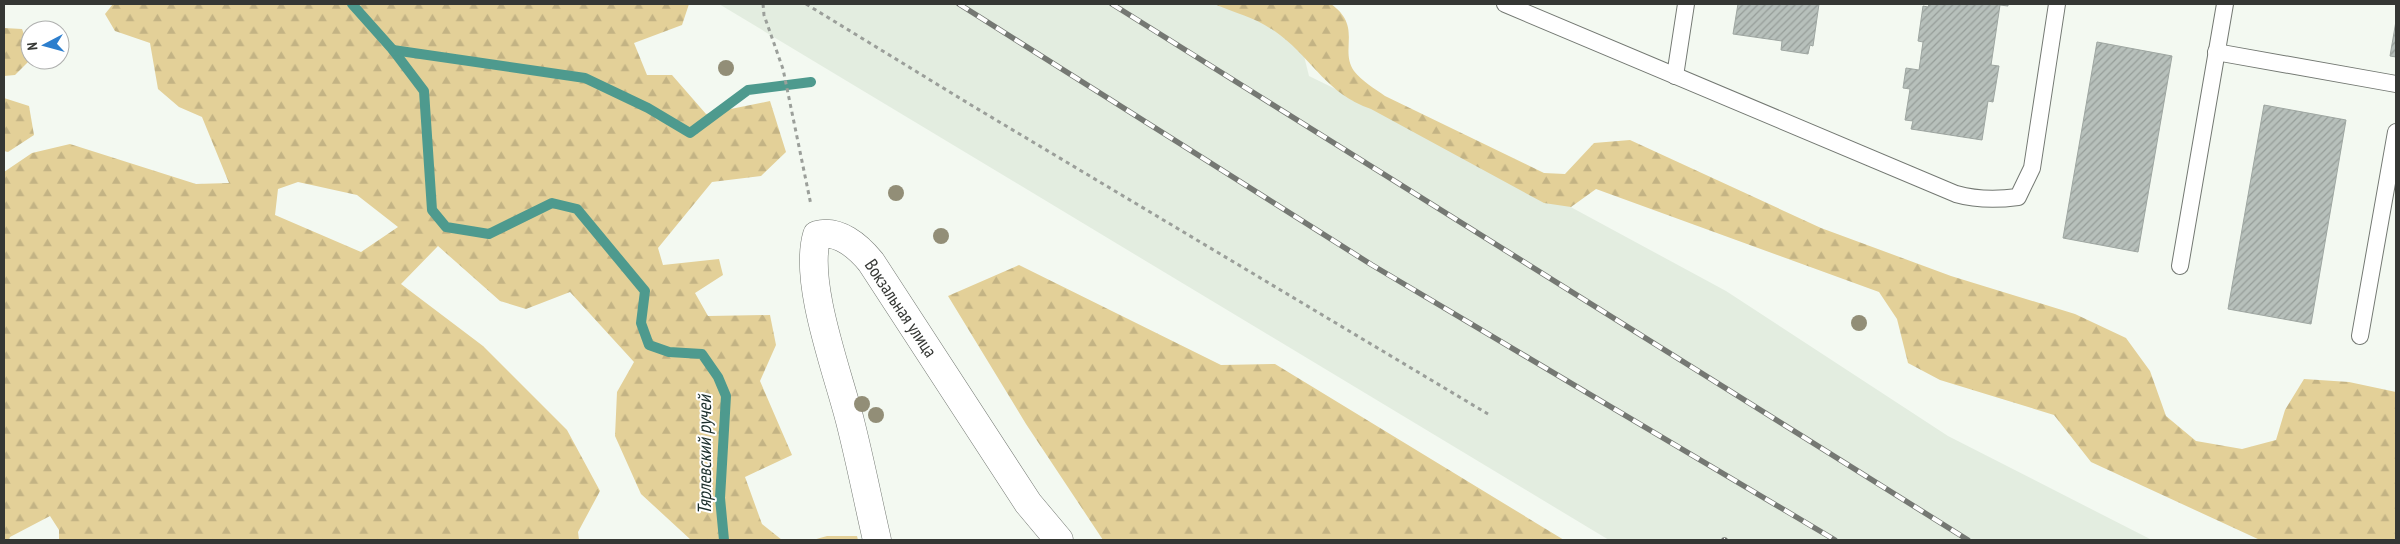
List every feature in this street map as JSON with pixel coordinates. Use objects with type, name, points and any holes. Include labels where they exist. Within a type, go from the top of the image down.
[{"type":"street","name":"Вокзальная улица","points":[[817,235],[824,233],[846,240],[860,248],[1028,503],[1059,540]]},
{"type":"street","points":[[817,235],[814,252],[819,305],[851,423],[877,540]]},
{"type":"lane","points":[[1505,4],[1956,194],[1974,199],[2018,197],[2032,168],[2057,4]]},
{"type":"lane","points":[[1675,76],[1686,4]]},
{"type":"lane","points":[[2180,266],[2225,4]]},
{"type":"lane","points":[[2216,52],[2396,84]]},
{"type":"lane","points":[[2360,336],[2396,132]]},
{"type":"path","points":[[763,4],[764,15],[783,69],[817,235]]},
{"type":"path","points":[[806,4],[979,110],[1488,414]]},
{"type":"shaded area","points":[[719,4],[1233,4],[1301,44],[1309,76],[1517,178],[1726,291],[1948,436],[2152,540],[1609,540]]},
{"type":"green space","points":[[113,4],[689,4],[682,25],[634,43],[647,75],[672,75],[706,114],[770,101],[786,152],[761,176],[712,182],[658,248],[663,265],[719,259],[723,275],[695,293],[708,316],[770,315],[776,345],[760,381],[792,455],[745,477],[762,524],[782,540],[691,540],[641,494],[615,436],[617,392],[634,362],[570,292],[526,309],[500,301],[438,246],[401,284],[483,346],[567,430],[600,491],[578,532],[579,540],[59,540],[59,530],[50,516],[10,537],[9,540],[4,540],[4,172],[32,153],[70,144],[196,184],[229,183],[202,117],[179,107],[158,89],[150,43],[115,31],[105,14]],"holes":[[[298,182],[357,195],[398,227],[361,252],[275,215],[278,189]]]},
{"type":"green space","points":[[1214,4],[1331,4],[1341,13],[1346,21],[1350,63],[1354,71],[1365,81],[1385,96],[1544,173],[1565,174],[1594,143],[1630,140],[1821,228],[1951,276],[2075,314],[2126,338],[2150,371],[2166,416],[2196,441],[2242,449],[2276,440],[2285,410],[2304,379],[2349,382],[2396,392],[2396,540],[2260,540],[2091,462],[2054,415],[1940,380],[1908,363],[1897,319],[1879,292],[1596,189],[1571,207],[1544,203],[1371,109],[1356,103],[1332,86],[1280,35],[1255,20]]},
{"type":"green space","points":[[4,28],[20,29],[20,70],[15,75],[4,76]]},
{"type":"green space","points":[[4,98],[29,106],[34,135],[8,152],[4,151]]},
{"type":"green space","points":[[1019,265],[1221,365],[1275,364],[1564,540],[1103,540],[1026,424],[948,296]]},
{"type":"green space","points":[[827,536],[857,536],[858,540],[813,540]]},
{"type":"building","points":[[1738,4],[1819,4],[1813,46],[1810,45],[1808,54],[1781,50],[1782,41],[1733,34]]},
{"type":"building","points":[[1929,4],[2008,4],[2008,6],[2000,5],[1991,65],[1999,66],[1993,102],[1988,101],[1982,140],[1911,129],[1913,121],[1905,120],[1910,89],[1903,88],[1906,68],[1919,70],[1923,42],[1918,41],[1923,6],[1928,7]]},
{"type":"building","points":[[2396,21],[2396,57],[2390,56]]},
{"type":"building","points":[[2097,42],[2172,56],[2138,252],[2063,238]]},
{"type":"building","points":[[2264,105],[2346,120],[2311,324],[2228,309]]},
{"type":"waterway","name":"Тярлевский ручей","points":[[352,4],[393,50],[424,91],[432,210],[446,227],[489,234],[552,203],[577,209],[645,291],[641,323],[649,345],[669,352],[702,354],[718,377],[726,396],[720,498],[724,540]]},
{"type":"waterway","points":[[393,50],[585,78],[648,108],[690,133],[748,90],[811,82]]},
{"type":"railway","points":[[959,4],[1372,265],[1835,540]]},
{"type":"railway","points":[[1112,4],[1968,540]]}]
